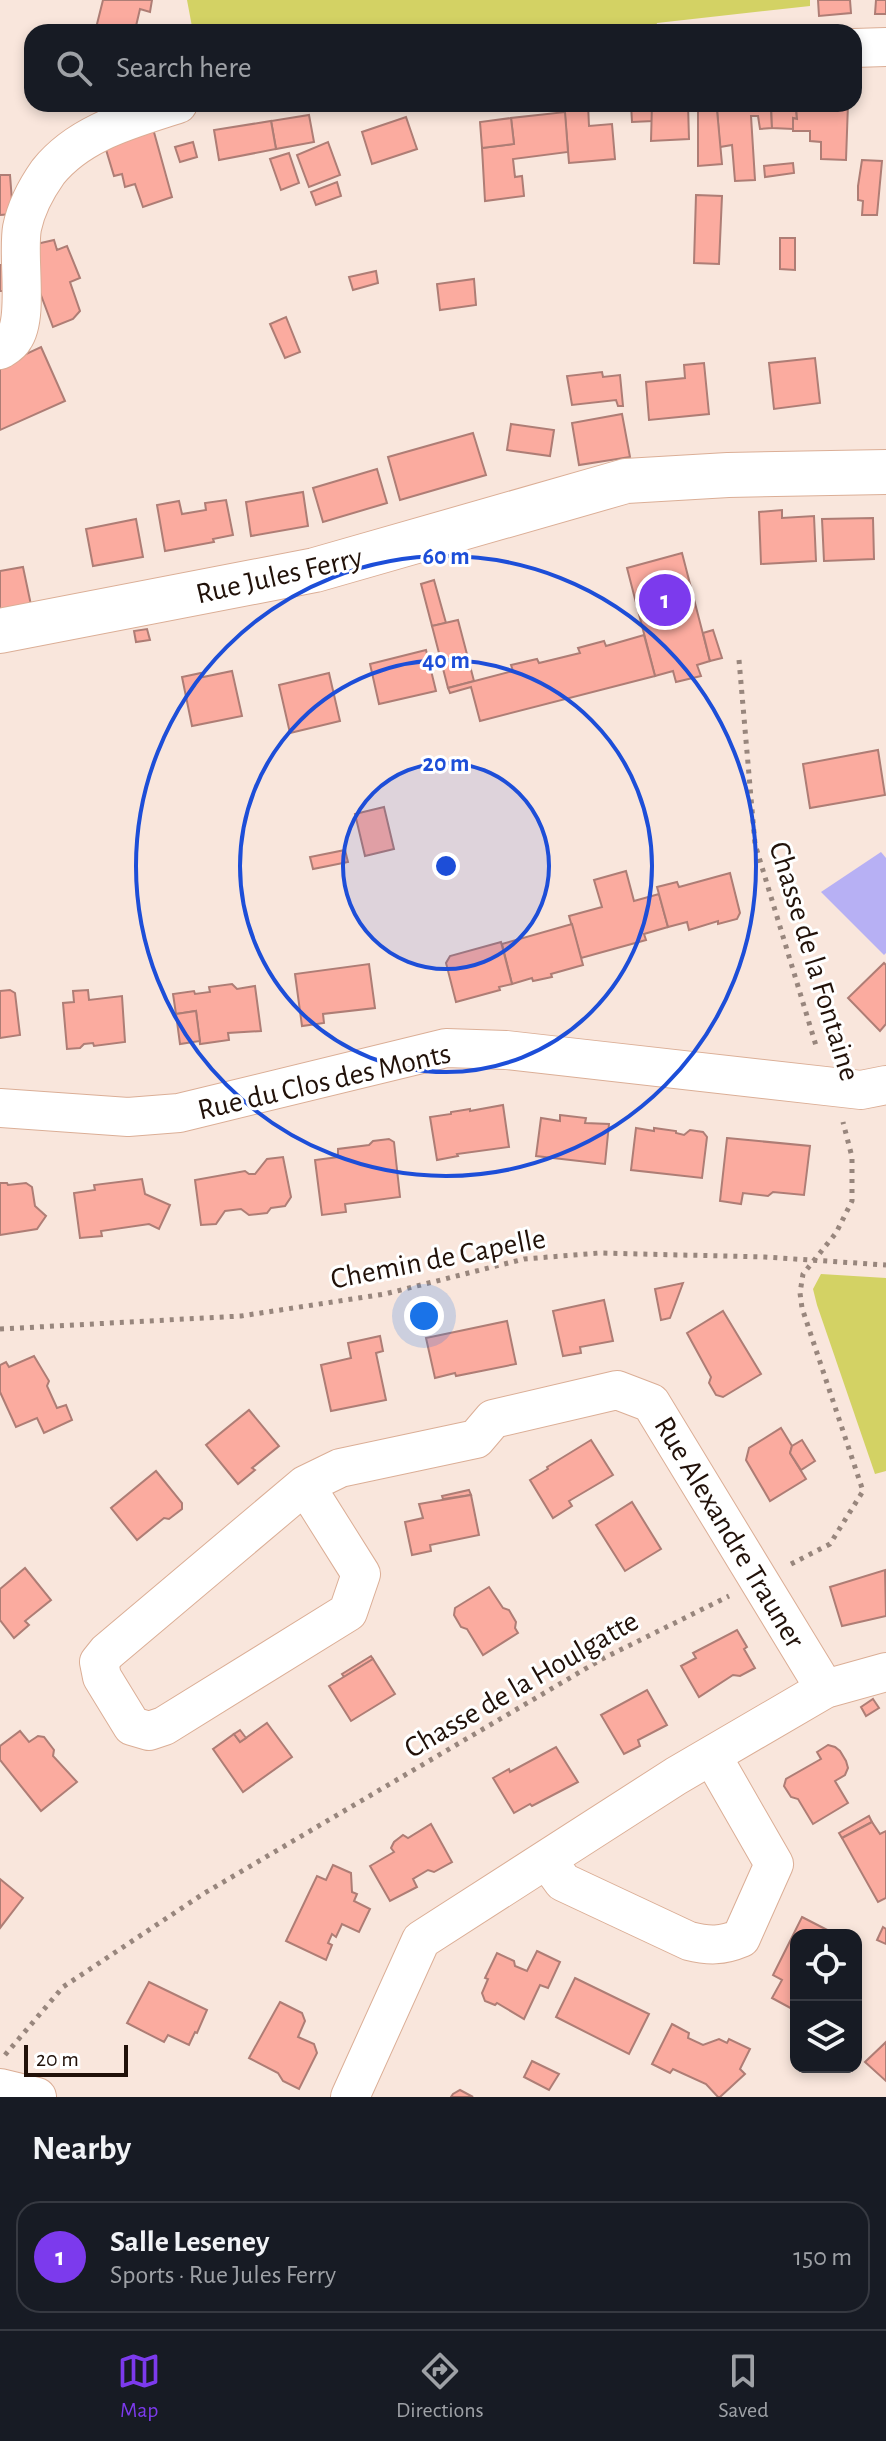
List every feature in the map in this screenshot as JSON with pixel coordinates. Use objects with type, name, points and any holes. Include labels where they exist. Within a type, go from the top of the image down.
[{"type":"street","points":[[862,48],[886,47]]},
{"type":"street","points":[[0,350],[16,337],[20,318],[22,230],[34,193],[50,170],[95,134],[153,112]]},
{"type":"street","name":"Rue Jules Ferry","points":[[0,631],[315,570],[626,481],[728,475],[886,472]]},
{"type":"street","name":"Rue du Clos des Monts","points":[[0,1108],[128,1117],[179,1113],[446,1048],[506,1050],[861,1090],[886,1085]]},
{"type":"street","name":"Rue Alexandre Trauner","points":[[305,1485],[361,1574],[348,1612],[164,1726],[149,1731],[132,1726],[102,1677],[99,1662],[305,1485],[340,1468],[476,1439],[493,1419],[617,1390],[651,1403],[825,1689]]},
{"type":"street","points":[[350,2097],[421,1940],[676,1776],[825,1689],[886,1672]]},
{"type":"street","points":[[547,1860],[563,1882],[689,1941],[706,1946],[724,1945],[741,1938],[774,1864],[712,1756]]},
{"type":"street","points":[[0,2088],[37,2097]]},
{"type":"path","name":"Chasse de la Fontaine","points":[[739,660],[755,844],[852,1157],[852,1201],[836,1233],[814,1262]]},
{"type":"path","name":"Chemin de Capelle","points":[[0,1329],[241,1316],[385,1294],[539,1257],[599,1253],[765,1257],[886,1265]]},
{"type":"path","name":"Chasse de la Houlgatte","points":[[0,2060],[63,1987],[203,1894],[602,1659],[830,1544],[863,1491],[802,1308],[800,1293],[803,1274],[814,1262]]},
{"type":"shaded area","points":[[187,0],[810,0],[810,6],[657,24],[192,24]]},
{"type":"shaded area","points":[[881,852],[886,858],[884,955],[821,892]]},
{"type":"shaded area","points":[[821,1274],[886,1278],[886,1471],[875,1474],[817,1305],[813,1289]]},
{"type":"building","points":[[103,0],[152,0],[150,12],[140,9],[136,24],[97,24]]},
{"type":"building","points":[[818,0],[850,0],[851,13],[819,16]]},
{"type":"building","points":[[876,0],[886,0],[886,14],[875,14]]},
{"type":"building","points":[[565,112],[588,112],[589,126],[612,124],[615,159],[569,163]]},
{"type":"building","points":[[565,112],[568,152],[513,159],[515,177],[522,176],[524,196],[485,201],[482,148],[514,144],[511,118]]},
{"type":"building","points":[[631,112],[652,112],[653,121],[632,122]]},
{"type":"building","points":[[652,112],[688,112],[689,139],[651,141]]},
{"type":"building","points":[[698,112],[717,112],[722,164],[698,166]]},
{"type":"building","points":[[717,112],[771,112],[772,128],[760,129],[758,116],[751,116],[755,180],[735,181],[732,145],[720,147]]},
{"type":"building","points":[[771,112],[796,112],[793,129],[772,128]]},
{"type":"building","points":[[796,112],[848,112],[846,160],[821,159],[821,142],[810,141],[810,131],[793,131],[793,118],[797,119]]},
{"type":"building","points":[[309,115],[314,142],[276,149],[271,121]]},
{"type":"building","points":[[406,117],[417,149],[372,164],[362,132]]},
{"type":"building","points":[[511,118],[514,144],[482,148],[480,122]]},
{"type":"building","points":[[271,121],[276,149],[219,160],[214,130]]},
{"type":"building","points":[[152,125],[172,197],[143,207],[135,184],[125,187],[122,174],[114,176],[104,143]]},
{"type":"building","points":[[193,142],[197,157],[180,162],[175,147]]},
{"type":"building","points":[[328,142],[340,175],[309,187],[297,155]]},
{"type":"building","points":[[289,153],[299,183],[281,190],[270,159]]},
{"type":"building","points":[[862,160],[882,161],[877,215],[862,215],[863,201],[858,200],[858,186]]},
{"type":"building","points":[[793,163],[794,173],[765,177],[764,166]]},
{"type":"building","points":[[0,175],[10,175],[13,214],[0,215]]},
{"type":"building","points":[[337,182],[341,196],[316,205],[311,192]]},
{"type":"building","points":[[696,195],[722,196],[719,264],[694,263]]},
{"type":"building","points":[[780,238],[795,238],[795,270],[780,269]]},
{"type":"building","points":[[54,240],[57,250],[67,246],[80,278],[70,282],[80,311],[73,319],[53,327],[33,274],[32,245]]},
{"type":"building","points":[[0,265],[11,265],[9,291],[0,291]]},
{"type":"building","points":[[376,271],[378,283],[353,290],[349,277]]},
{"type":"building","points":[[474,279],[476,305],[440,310],[437,284]]},
{"type":"building","points":[[286,317],[300,352],[285,358],[270,324]]},
{"type":"building","points":[[41,347],[65,401],[0,430],[0,366]]},
{"type":"building","points":[[815,358],[820,403],[774,409],[769,363]]},
{"type":"building","points":[[704,363],[709,414],[649,420],[646,382],[685,378],[684,365]]},
{"type":"building","points":[[602,372],[603,377],[620,375],[623,406],[618,406],[616,400],[572,405],[567,376]]},
{"type":"building","points":[[622,414],[630,457],[579,465],[572,423]]},
{"type":"building","points":[[511,424],[554,430],[550,456],[507,450]]},
{"type":"building","points":[[473,433],[486,475],[400,500],[388,457]]},
{"type":"building","points":[[377,469],[387,503],[323,522],[313,488]]},
{"type":"building","points":[[303,492],[308,526],[251,536],[246,502]]},
{"type":"building","points":[[226,500],[233,535],[213,539],[214,542],[165,551],[157,505],[179,501],[182,514],[206,510],[205,503]]},
{"type":"building","points":[[782,510],[782,518],[814,516],[816,561],[761,564],[759,512]]},
{"type":"building","points":[[873,518],[874,559],[824,561],[822,519]]},
{"type":"building","points":[[136,519],[143,557],[93,566],[86,529]]},
{"type":"building","points":[[682,553],[710,661],[697,665],[701,676],[676,682],[673,671],[655,676],[627,568]]},
{"type":"building","points":[[23,567],[31,605],[0,611],[0,571]]},
{"type":"building","points":[[434,580],[446,623],[432,626],[421,584]]},
{"type":"building","points":[[458,620],[474,681],[448,688],[432,626]]},
{"type":"building","points":[[147,629],[150,640],[136,642],[134,631]]},
{"type":"building","points":[[713,630],[722,658],[710,661],[703,633]]},
{"type":"building","points":[[644,635],[655,676],[480,721],[471,687],[450,693],[448,688],[513,671],[511,665],[537,659],[539,663],[580,653],[578,648],[604,641],[606,646]]},
{"type":"building","points":[[426,650],[436,691],[379,704],[370,664]]},
{"type":"building","points":[[232,671],[242,716],[192,726],[182,677],[201,673],[203,677]]},
{"type":"building","points":[[329,673],[340,721],[290,733],[279,685]]},
{"type":"building","points":[[878,750],[885,795],[810,808],[803,764]]},
{"type":"building","points":[[384,807],[394,849],[365,856],[355,814]]},
{"type":"building","points":[[345,850],[348,862],[313,869],[310,857]]},
{"type":"building","points":[[626,871],[634,901],[659,894],[668,927],[644,934],[646,940],[581,958],[569,916],[602,907],[594,880]]},
{"type":"building","points":[[730,873],[740,913],[737,919],[689,930],[687,922],[668,927],[657,887],[677,882],[679,887]]},
{"type":"building","points":[[572,924],[583,965],[551,974],[552,977],[533,981],[532,978],[512,984],[502,944]]},
{"type":"building","points":[[501,942],[512,984],[456,1002],[446,963],[450,956]]},
{"type":"building","points":[[884,963],[886,1024],[880,1031],[848,998]]},
{"type":"building","points":[[369,964],[375,1008],[323,1014],[324,1023],[302,1026],[295,974]]},
{"type":"building","points":[[232,984],[237,989],[255,986],[261,1031],[228,1033],[229,1040],[200,1044],[196,1011],[176,1014],[173,994],[210,992],[209,987]]},
{"type":"building","points":[[88,990],[89,1000],[122,996],[125,1042],[94,1046],[93,1043],[84,1044],[80,1048],[67,1049],[63,1003],[74,1002],[73,991]]},
{"type":"building","points":[[0,991],[15,993],[20,1035],[0,1038]]},
{"type":"building","points":[[196,1011],[200,1041],[180,1044],[176,1014]]},
{"type":"building","points":[[503,1105],[509,1147],[437,1160],[430,1117]]},
{"type":"building","points":[[560,1115],[586,1118],[585,1123],[609,1124],[605,1164],[536,1156],[541,1118],[560,1121]]},
{"type":"building","points":[[636,1128],[676,1131],[684,1135],[690,1130],[703,1132],[707,1137],[702,1178],[631,1170]]},
{"type":"building","points":[[727,1138],[810,1146],[804,1195],[743,1193],[741,1204],[720,1201]]},
{"type":"building","points":[[389,1139],[394,1142],[400,1197],[345,1204],[346,1212],[322,1215],[315,1160],[338,1157],[338,1149]]},
{"type":"building","points":[[283,1157],[291,1197],[285,1206],[271,1208],[267,1213],[249,1215],[241,1209],[225,1211],[216,1224],[201,1225],[195,1180],[245,1171],[255,1174],[267,1159]]},
{"type":"building","points":[[142,1179],[145,1194],[170,1205],[159,1229],[149,1224],[101,1231],[102,1236],[80,1238],[74,1193],[95,1190],[94,1185]]},
{"type":"building","points":[[0,1183],[26,1183],[32,1187],[35,1206],[46,1216],[37,1229],[0,1235]]},
{"type":"building","points":[[683,1283],[670,1318],[661,1320],[655,1289]]},
{"type":"building","points":[[604,1300],[613,1341],[580,1347],[581,1353],[563,1356],[553,1311]]},
{"type":"building","points":[[723,1311],[761,1374],[723,1397],[716,1395],[709,1383],[711,1377],[687,1333]]},
{"type":"building","points":[[507,1321],[516,1364],[435,1378],[426,1338]]},
{"type":"building","points":[[380,1336],[383,1351],[376,1353],[386,1400],[331,1411],[321,1365],[351,1358],[348,1343]]},
{"type":"building","points":[[34,1356],[49,1381],[47,1386],[57,1408],[66,1405],[72,1420],[44,1433],[37,1418],[16,1427],[0,1392],[0,1365],[6,1362],[9,1367]]},
{"type":"building","points":[[249,1410],[279,1446],[238,1484],[206,1445]]},
{"type":"building","points":[[781,1428],[792,1446],[790,1453],[806,1479],[770,1501],[746,1460],[749,1448]]},
{"type":"building","points":[[591,1440],[613,1475],[569,1501],[572,1506],[553,1518],[530,1480]]},
{"type":"building","points":[[802,1440],[815,1461],[801,1470],[790,1453],[792,1446]]},
{"type":"building","points":[[156,1471],[182,1503],[182,1509],[169,1519],[164,1518],[137,1540],[111,1508]]},
{"type":"building","points":[[469,1490],[471,1495],[443,1499],[442,1496]]},
{"type":"building","points":[[471,1495],[479,1535],[430,1545],[431,1551],[412,1555],[405,1522],[423,1518],[419,1504]]},
{"type":"building","points":[[632,1502],[661,1549],[625,1571],[596,1525]]},
{"type":"building","points":[[25,1568],[51,1600],[25,1621],[29,1625],[14,1638],[0,1620],[0,1589]]},
{"type":"building","points":[[885,1570],[886,1616],[842,1626],[830,1587]]},
{"type":"building","points":[[489,1587],[503,1608],[509,1610],[518,1633],[483,1655],[454,1615],[455,1608]]},
{"type":"building","points":[[737,1630],[755,1668],[740,1676],[733,1675],[699,1697],[681,1666],[696,1658],[693,1653]]},
{"type":"building","points":[[371,1656],[373,1659],[344,1677],[342,1674]]},
{"type":"building","points":[[373,1659],[395,1694],[351,1721],[329,1686]]},
{"type":"building","points":[[647,1690],[667,1725],[638,1740],[640,1746],[624,1754],[601,1715]]},
{"type":"building","points":[[873,1699],[879,1708],[866,1716],[861,1707]]},
{"type":"building","points":[[267,1723],[292,1757],[243,1792],[213,1749],[234,1734],[240,1742]]},
{"type":"building","points":[[240,1730],[246,1738],[240,1742],[234,1734]]},
{"type":"building","points":[[20,1731],[29,1742],[38,1736],[44,1737],[54,1750],[53,1756],[77,1782],[41,1811],[0,1760],[0,1746]]},
{"type":"building","points":[[828,1745],[840,1751],[846,1761],[848,1768],[845,1775],[835,1781],[848,1803],[813,1824],[798,1799],[791,1797],[784,1786],[786,1779],[821,1759],[817,1752]]},
{"type":"building","points":[[556,1747],[578,1782],[514,1813],[493,1778]]},
{"type":"building","points":[[869,1816],[872,1822],[842,1838],[839,1833]]},
{"type":"building","points":[[872,1822],[880,1834],[886,1831],[886,1898],[878,1902],[842,1838]]},
{"type":"building","points":[[431,1824],[452,1862],[413,1879],[417,1887],[390,1901],[370,1866],[394,1852],[391,1848],[394,1842],[403,1835],[408,1838]]},
{"type":"building","points":[[333,1865],[351,1873],[352,1892],[357,1894],[354,1901],[370,1909],[359,1932],[342,1924],[336,1937],[332,1934],[328,1943],[332,1945],[326,1960],[286,1941],[317,1876],[326,1880]]},
{"type":"building","points":[[0,1879],[23,1898],[0,1928]]},
{"type":"building","points":[[802,1917],[825,1929],[796,1929]]},
{"type":"building","points":[[883,1927],[886,1929],[886,1944],[877,1940]]},
{"type":"building","points":[[790,1941],[790,2008],[772,1998],[782,1980],[773,1975]]},
{"type":"building","points":[[537,1951],[560,1962],[548,1988],[540,1985],[524,2019],[497,2003],[485,2001],[482,1993],[488,1979],[485,1978],[497,1953],[527,1971]]},
{"type":"building","points":[[575,1978],[649,2014],[629,2054],[556,2017]]},
{"type":"building","points":[[149,1982],[207,2010],[189,2045],[168,2035],[164,2042],[127,2023]]},
{"type":"building","points":[[280,2002],[302,2013],[305,2021],[298,2037],[314,2044],[317,2053],[299,2089],[283,2081],[278,2073],[249,2058]]},
{"type":"building","points":[[672,2024],[689,2033],[688,2038],[703,2045],[719,2039],[727,2043],[729,2039],[750,2049],[740,2069],[745,2074],[718,2097],[706,2084],[673,2069],[670,2073],[652,2064]]},
{"type":"building","points":[[886,2042],[886,2081],[865,2062]]},
{"type":"building","points":[[532,2061],[559,2074],[549,2090],[524,2077]]},
{"type":"building","points":[[460,2090],[473,2097],[451,2097]]},
{"type":"place","name":"Salle Leseney","points":[[665,600]]}]
